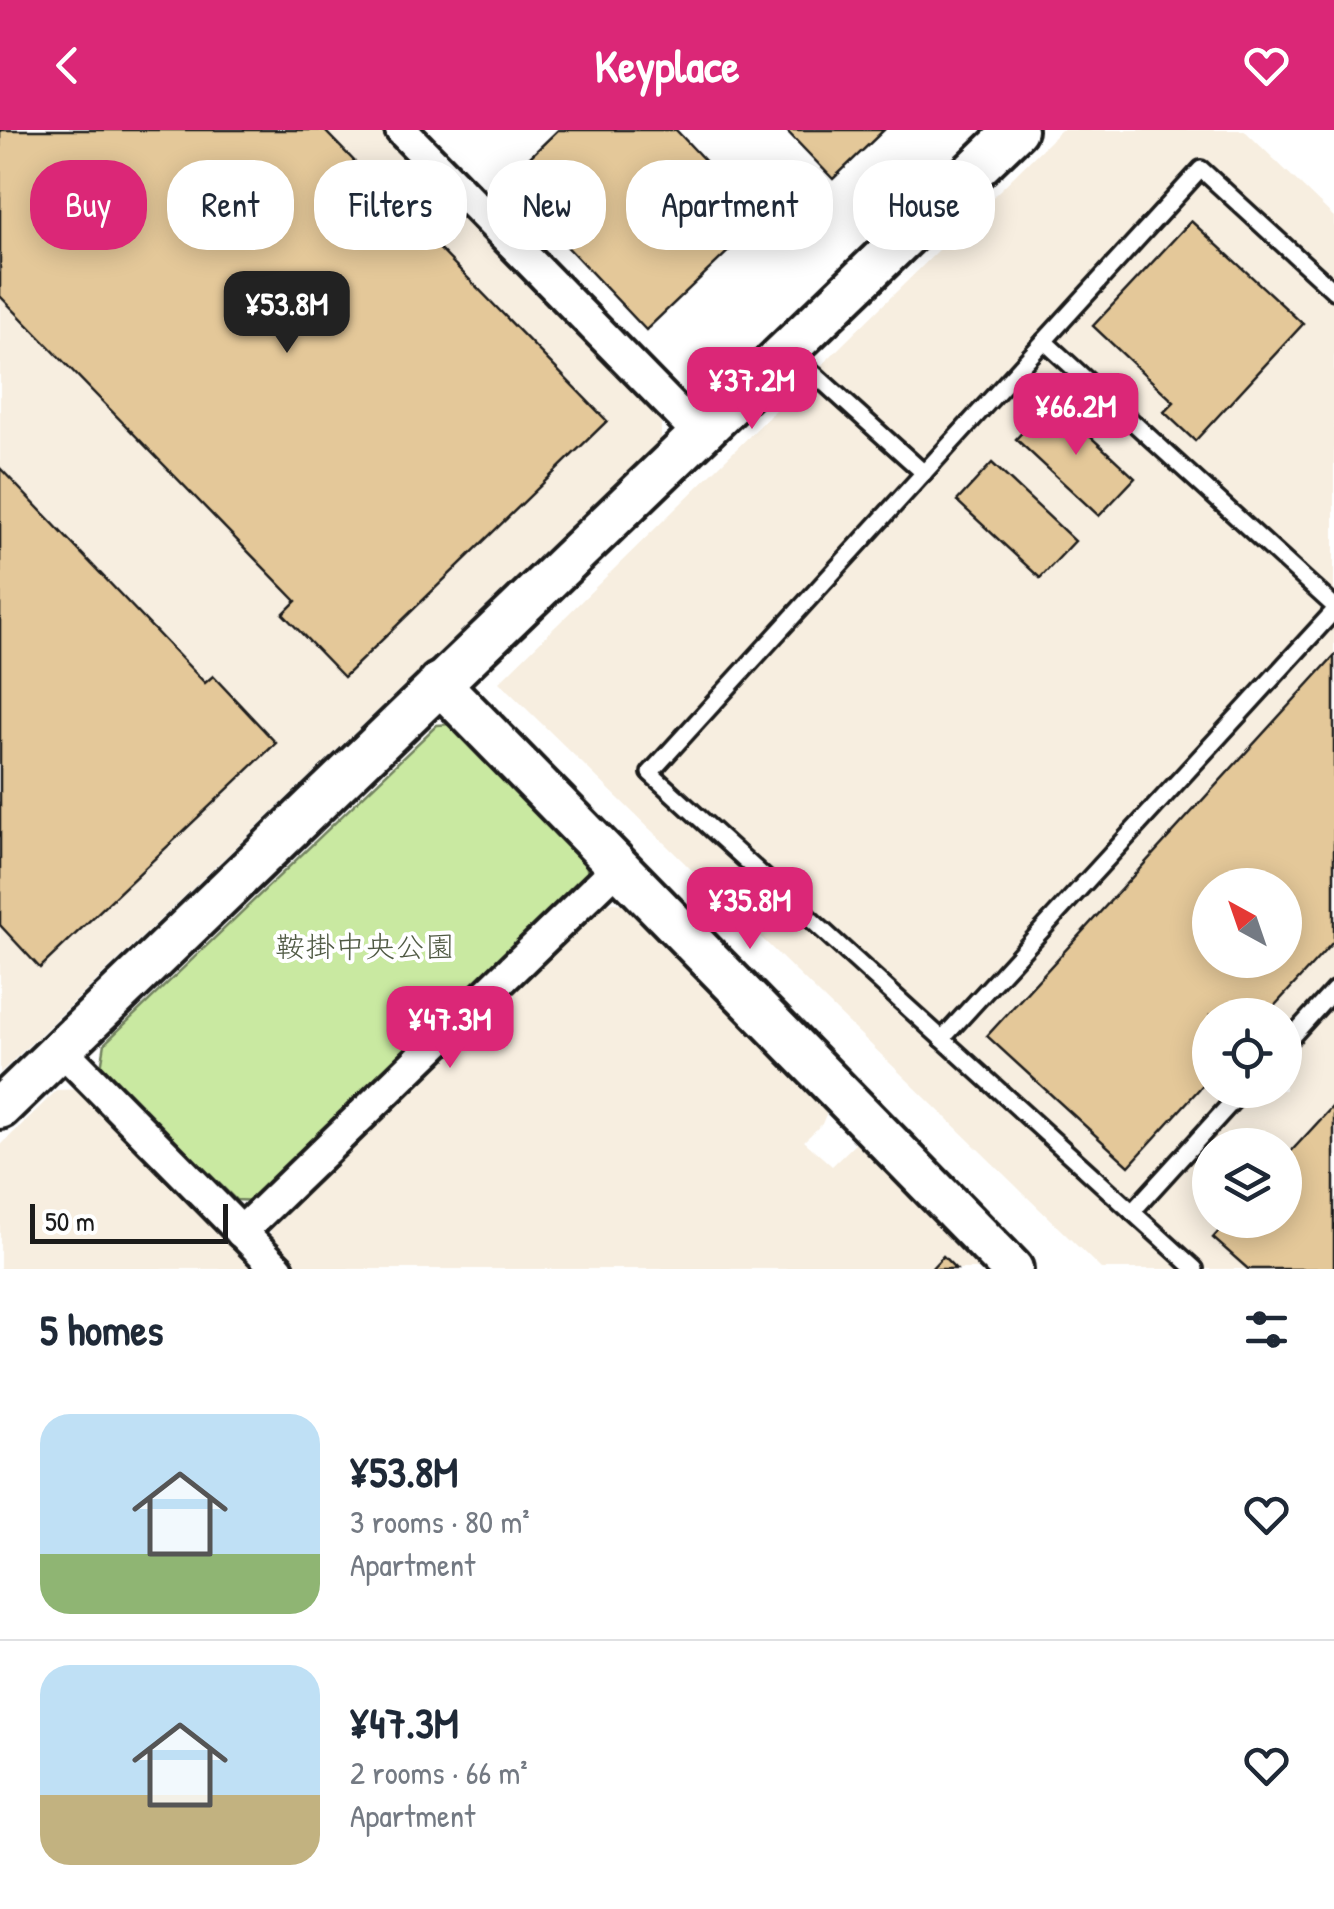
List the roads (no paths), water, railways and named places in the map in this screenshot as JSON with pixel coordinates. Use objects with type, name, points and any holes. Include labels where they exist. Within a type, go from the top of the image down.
[{"type":"street","points":[[401,130],[699,434]]},
{"type":"street","points":[[0,1108],[1016,130]]},
{"type":"street","points":[[439,683],[1012,1269]]},
{"type":"street","points":[[241,1232],[618,867]]},
{"type":"street","points":[[60,1048],[278,1269]]},
{"type":"lane","points":[[1194,1269],[650,773],[1200,169],[1334,290]]},
{"type":"lane","points":[[942,1039],[1334,608],[1044,341]]},
{"type":"lane","points":[[787,350],[924,473]]},
{"type":"lane","points":[[1302,1025],[1334,990]]},
{"type":"lane","points":[[1132,1212],[1227,1108]]},
{"type":"park label","name":"鞍掛中央公園","points":[[365,946]]}]
